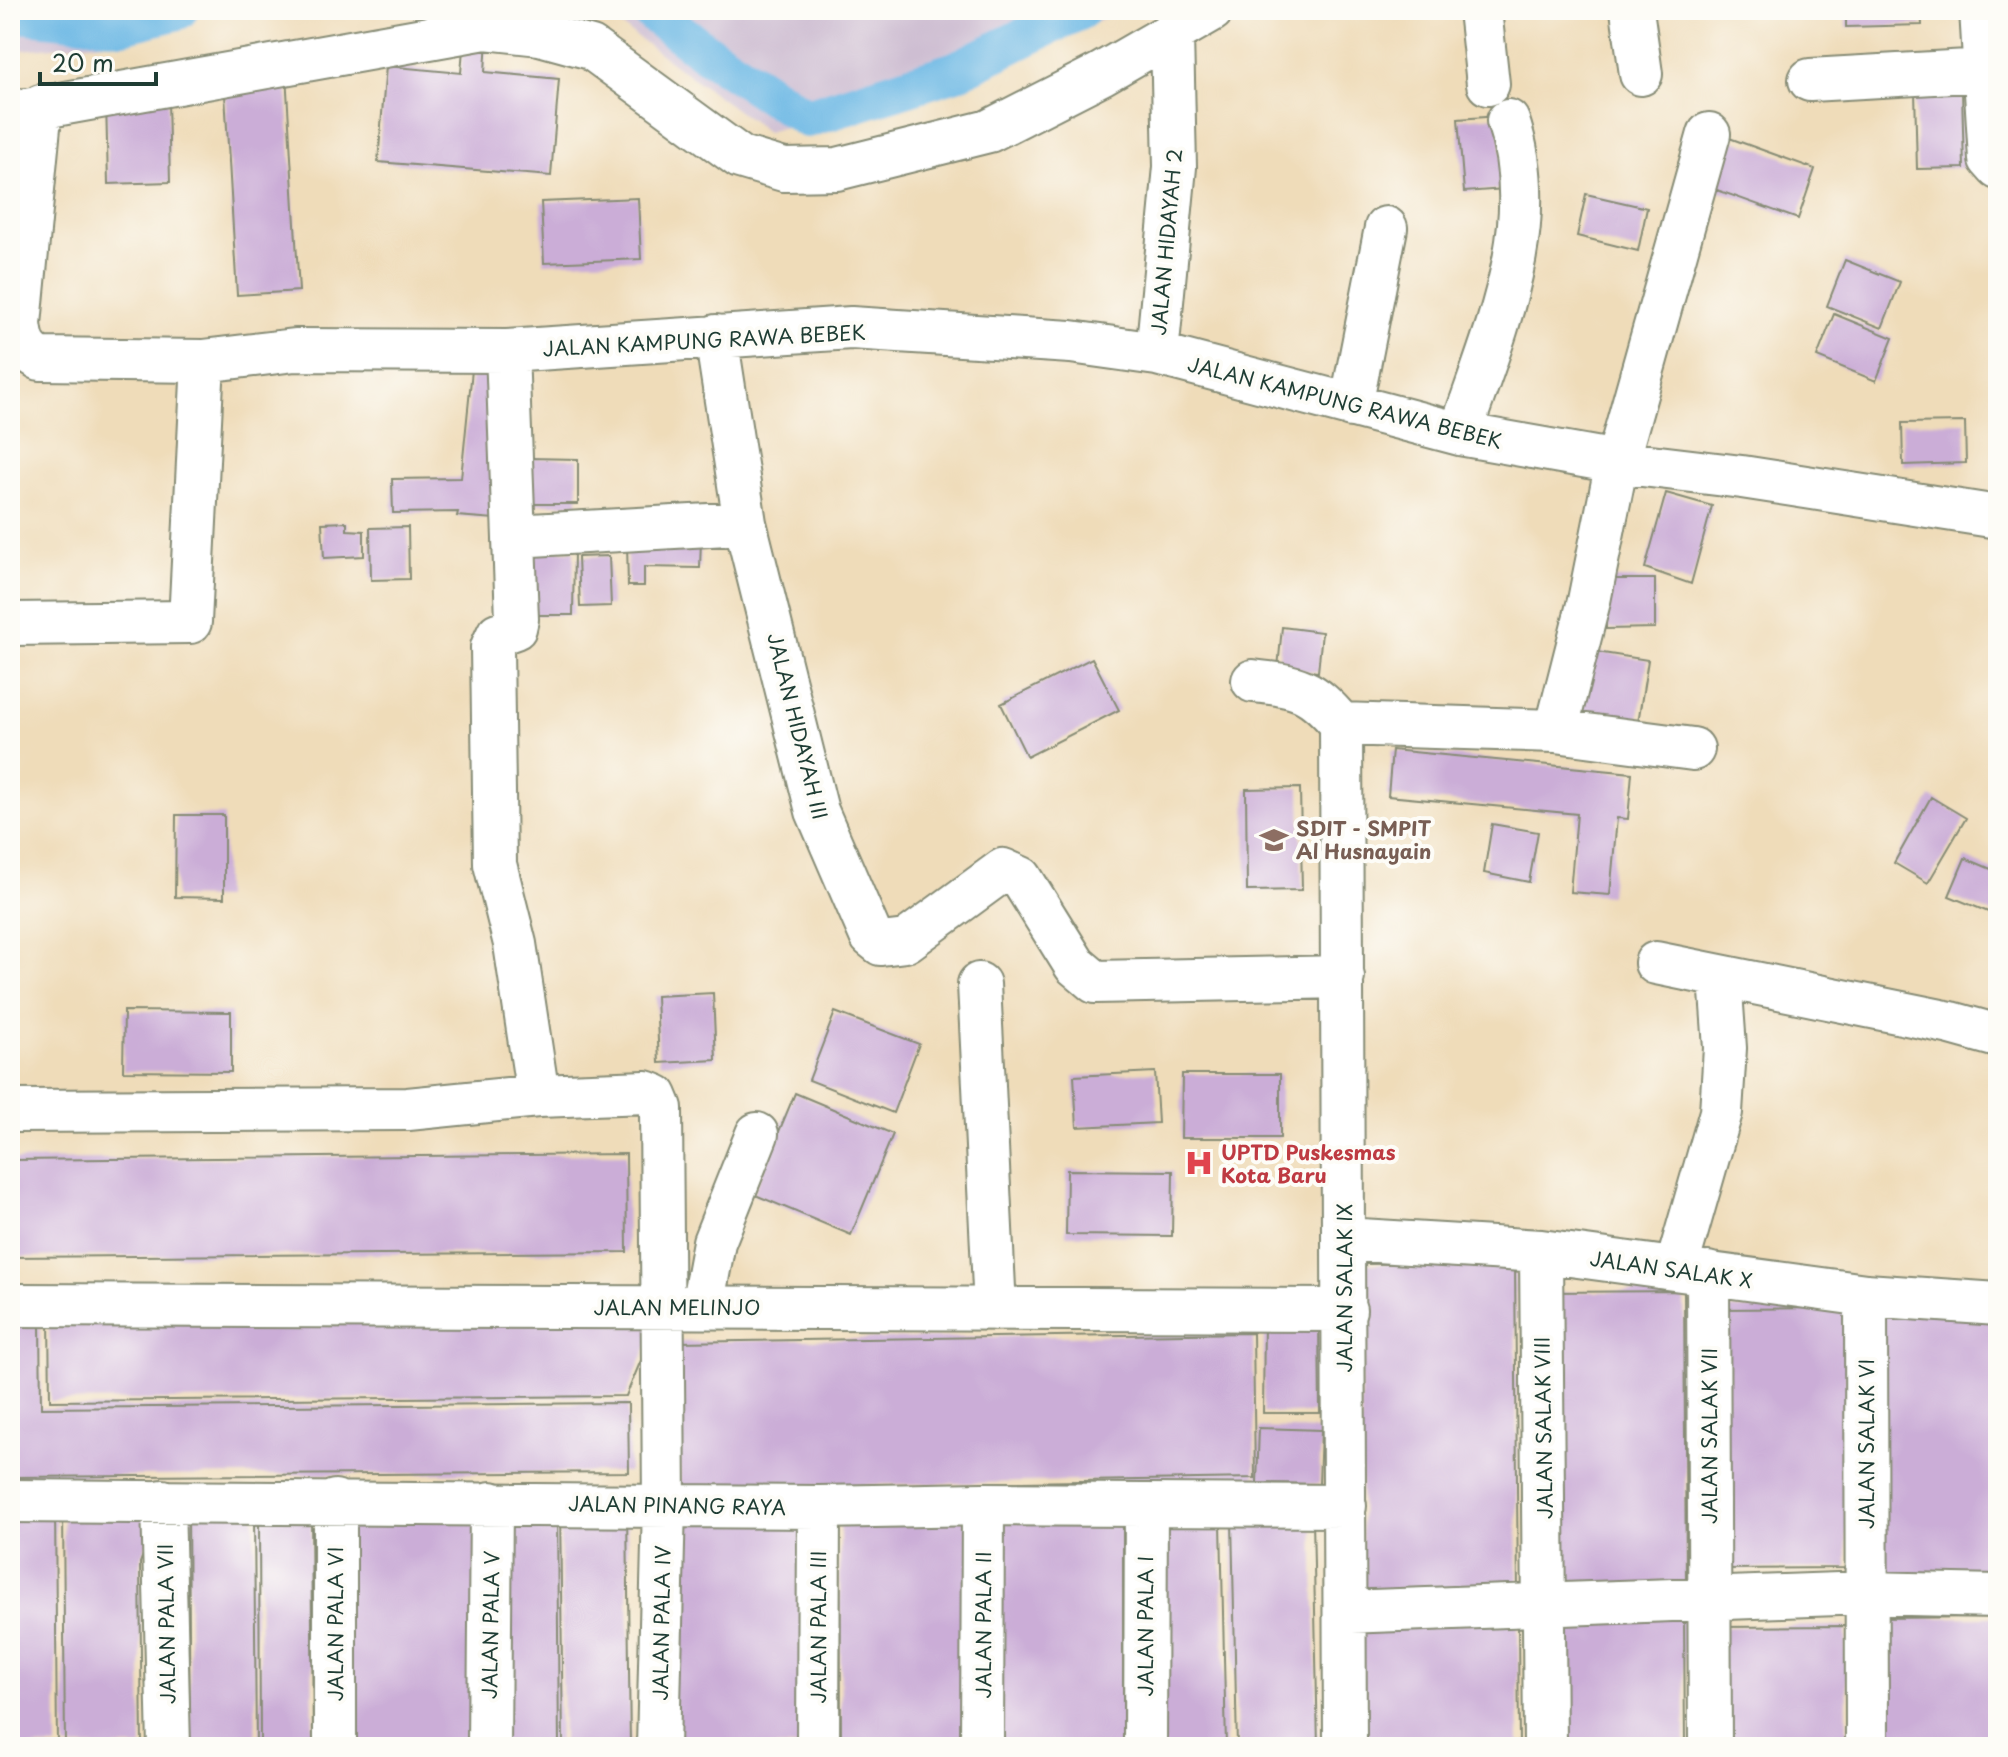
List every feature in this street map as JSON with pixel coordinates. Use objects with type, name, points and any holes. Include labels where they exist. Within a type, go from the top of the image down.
[{"type":"street","points":[[26,110],[485,28],[540,34],[591,48],[740,157],[784,170],[837,169],[989,131],[1172,35],[1212,10]]},
{"type":"street","points":[[1480,10],[1488,84]]},
{"type":"street","points":[[1632,10],[1641,74]]},
{"type":"street","points":[[1981,10],[1990,159],[1998,168]]},
{"type":"street","name":"JALAN HIDAYAH 2","points":[[1157,354],[1175,167],[1172,35]]},
{"type":"street","points":[[1810,80],[1986,70]]},
{"type":"street","name":"JALAN KAMPUNG RAWA BEBEK","points":[[26,110],[20,324],[23,343],[29,353],[25,360],[203,361],[295,350],[507,351],[851,328],[1071,342],[1157,354],[1460,434],[1617,462],[1742,477],[1998,517]]},
{"type":"street","points":[[1460,434],[1516,257],[1520,179],[1516,144],[1508,121]]},
{"type":"street","points":[[1556,731],[1589,601],[1617,462],[1709,134]]},
{"type":"street","points":[[1351,406],[1386,228]]},
{"type":"street","points":[[514,536],[745,523],[716,336]]},
{"type":"street","points":[[507,351],[515,628],[498,634],[492,647],[495,864],[515,944],[538,1096]]},
{"type":"street","points":[[10,624],[190,622],[203,361]]},
{"type":"street","name":"JALAN HIDAYAH III","points":[[745,523],[817,811],[871,936],[881,944],[906,941],[1003,870],[1021,878],[1075,965],[1095,982],[1343,977]]},
{"type":"street","points":[[1253,681],[1297,686],[1319,697],[1341,724],[1556,731],[1693,749]]},
{"type":"street","name":"JALAN SALAK IX","points":[[1341,724],[1345,1747]]},
{"type":"street","points":[[1656,963],[1951,1023],[1998,1036]]},
{"type":"street","name":"JALAN SALAK VII","points":[[1710,1747],[1709,1599],[1692,1271],[1721,1112],[1725,1048],[1720,977]]},
{"type":"street","points":[[979,984],[995,1309]]},
{"type":"street","points":[[10,1111],[408,1109],[538,1096],[646,1092],[656,1096],[661,1108],[683,1307]]},
{"type":"street","points":[[683,1307],[714,1242],[757,1134]]},
{"type":"street","name":"JALAN SALAK X","points":[[1344,1239],[1541,1251],[1866,1295],[1998,1304]]},
{"type":"street","name":"JALAN SALAK VIII","points":[[1541,1251],[1545,1747]]},
{"type":"street","name":"JALAN SALAK VI","points":[[1866,1295],[1867,1747]]},
{"type":"street","name":"JALAN MELINJO","points":[[10,1305],[1345,1310]]},
{"type":"street","name":"JALAN PALA IV","points":[[658,1747],[664,1504],[683,1307]]},
{"type":"street","name":"JALAN PINANG RAYA","points":[[10,1501],[335,1501],[819,1507],[983,1504],[1345,1506]]},
{"type":"street","name":"JALAN PALA VII","points":[[163,1501],[169,1747]]},
{"type":"street","name":"JALAN PALA VI","points":[[335,1501],[335,1747]]},
{"type":"street","name":"JALAN PALA V","points":[[489,1747],[491,1503]]},
{"type":"street","name":"JALAN PALA II","points":[[982,1747],[983,1504]]},
{"type":"street","name":"JALAN PALA I","points":[[1145,1747],[1146,1505]]},
{"type":"street","name":"JALAN PALA III","points":[[818,1747],[819,1507]]},
{"type":"street","points":[[1345,1612],[1866,1593],[1998,1596]]},
{"type":"shaded area","points":[[10,10],[194,10],[128,40],[10,51]]},
{"type":"shaded area","points":[[600,10],[1125,10],[929,88],[767,132]]},
{"type":"building","points":[[1846,10],[1921,10],[1922,25],[1846,27]]},
{"type":"building","points":[[464,37],[487,38],[485,72],[559,79],[551,176],[378,162],[386,66],[461,73]]},
{"type":"building","points":[[286,74],[299,291],[237,295],[224,78]]},
{"type":"building","points":[[1915,91],[1962,91],[1964,168],[1917,169]]},
{"type":"building","points":[[168,100],[170,182],[108,184],[106,101]]},
{"type":"building","points":[[1499,116],[1505,189],[1464,192],[1458,119]]},
{"type":"building","points":[[1721,135],[1815,169],[1798,219],[1703,185]]},
{"type":"building","points":[[1586,194],[1647,208],[1638,251],[1577,236]]},
{"type":"building","points":[[638,198],[641,259],[544,263],[541,202]]},
{"type":"building","points":[[1845,260],[1900,282],[1882,328],[1827,306]]},
{"type":"building","points":[[1834,314],[1893,338],[1876,381],[1817,357]]},
{"type":"building","points":[[472,370],[504,375],[495,519],[457,516],[458,512],[393,513],[392,479],[461,478]]},
{"type":"building","points":[[1965,422],[1966,463],[1903,465],[1902,423]]},
{"type":"building","points":[[529,458],[578,459],[578,504],[529,504]]},
{"type":"building","points":[[1666,493],[1712,506],[1691,584],[1645,568]]},
{"type":"building","points":[[347,522],[347,530],[364,531],[364,556],[324,558],[322,523]]},
{"type":"building","points":[[408,527],[409,579],[371,580],[370,528]]},
{"type":"building","points":[[701,540],[700,568],[644,567],[644,586],[628,586],[627,543]]},
{"type":"building","points":[[530,550],[574,551],[573,615],[529,615]]},
{"type":"building","points":[[609,556],[611,606],[580,607],[578,557]]},
{"type":"building","points":[[1605,579],[1655,579],[1655,628],[1606,629]]},
{"type":"building","points":[[1282,627],[1322,632],[1318,672],[1278,668]]},
{"type":"building","points":[[1590,651],[1648,660],[1637,729],[1579,720]]},
{"type":"building","points":[[1092,658],[1119,710],[1027,757],[1001,704]]},
{"type":"building","points":[[1392,750],[1632,773],[1628,819],[1617,818],[1610,895],[1570,892],[1577,814],[1388,796]]},
{"type":"building","name":"SDIT - SMPIT Al Husnayain","points":[[1300,788],[1302,890],[1247,891],[1246,789]]},
{"type":"building","points":[[1931,797],[1966,818],[1928,883],[1894,863]]},
{"type":"building","points":[[176,815],[224,815],[224,898],[175,897]]},
{"type":"building","points":[[1492,824],[1538,832],[1529,882],[1484,873]]},
{"type":"building","points":[[1965,858],[1998,872],[1998,916],[1949,896]]},
{"type":"building","points":[[713,993],[716,1060],[659,1063],[656,996]]},
{"type":"building","points":[[124,1011],[231,1012],[231,1072],[123,1071]]},
{"type":"building","points":[[835,1012],[919,1044],[893,1113],[809,1080]]},
{"type":"building","points":[[1155,1072],[1158,1123],[1077,1127],[1074,1076]]},
{"type":"building","points":[[1182,1074],[1280,1074],[1280,1138],[1181,1138]]},
{"type":"building","points":[[795,1093],[893,1134],[851,1235],[753,1194]]},
{"type":"building","points":[[626,1154],[627,1252],[10,1257],[10,1160]]},
{"type":"building","points":[[1067,1170],[1173,1171],[1172,1236],[1066,1235]]},
{"type":"building","points":[[1515,1263],[1518,1596],[1362,1597],[1360,1264]]},
{"type":"building","points":[[1684,1291],[1686,1587],[1550,1588],[1548,1292]]},
{"type":"building","points":[[663,1308],[626,1396],[50,1401],[49,1318]]},
{"type":"building","points":[[1846,1308],[1847,1568],[1718,1569],[1716,1309]]},
{"type":"building","points":[[1998,1312],[1998,1591],[1876,1592],[1873,1313]]},
{"type":"building","points":[[1264,1321],[1319,1321],[1320,1413],[1263,1413]]},
{"type":"building","points":[[10,1325],[40,1325],[41,1408],[628,1403],[629,1472],[10,1477]]},
{"type":"building","points":[[1253,1333],[1255,1478],[680,1488],[678,1342]]},
{"type":"building","points":[[1259,1428],[1321,1430],[1319,1484],[1257,1483]]},
{"type":"building","points":[[163,1501],[140,1563],[142,1747],[65,1747],[63,1509]]},
{"type":"building","points":[[10,1506],[55,1506],[57,1747],[10,1747]]},
{"type":"building","points":[[345,1509],[481,1509],[481,1747],[346,1747]]},
{"type":"building","points":[[560,1509],[627,1509],[630,1747],[563,1747]]},
{"type":"building","points":[[491,1512],[557,1512],[559,1747],[494,1747]]},
{"type":"building","points":[[188,1514],[254,1514],[256,1747],[190,1747]]},
{"type":"building","points":[[259,1516],[311,1516],[313,1747],[260,1747]]},
{"type":"building","points":[[992,1516],[1123,1516],[1123,1747],[992,1747]]},
{"type":"building","points":[[840,1519],[973,1519],[973,1747],[841,1747]]},
{"type":"building","points":[[1313,1520],[1318,1747],[1237,1747],[1232,1521]]},
{"type":"building","points":[[668,1521],[811,1521],[811,1747],[667,1747]]},
{"type":"building","points":[[1221,1523],[1226,1747],[1157,1747],[1152,1524]]},
{"type":"building","points":[[1550,1614],[1684,1614],[1685,1747],[1551,1747]]},
{"type":"building","points":[[1998,1617],[1998,1747],[1875,1747],[1874,1618]]},
{"type":"building","points":[[1518,1622],[1519,1747],[1361,1747],[1360,1624]]},
{"type":"building","points":[[1846,1626],[1847,1747],[1719,1747],[1718,1627]]},
{"type":"waterway","points":[[10,12],[122,24],[178,10]]},
{"type":"waterway","points":[[649,10],[704,51],[807,118],[956,71],[1080,10]]},
{"type":"place","name":"SDIT - SMPIT Al Husnayain","points":[[1274,840]]},
{"type":"place","name":"UPTD Puskesmas Kota Baru","points":[[1199,1163]]}]
